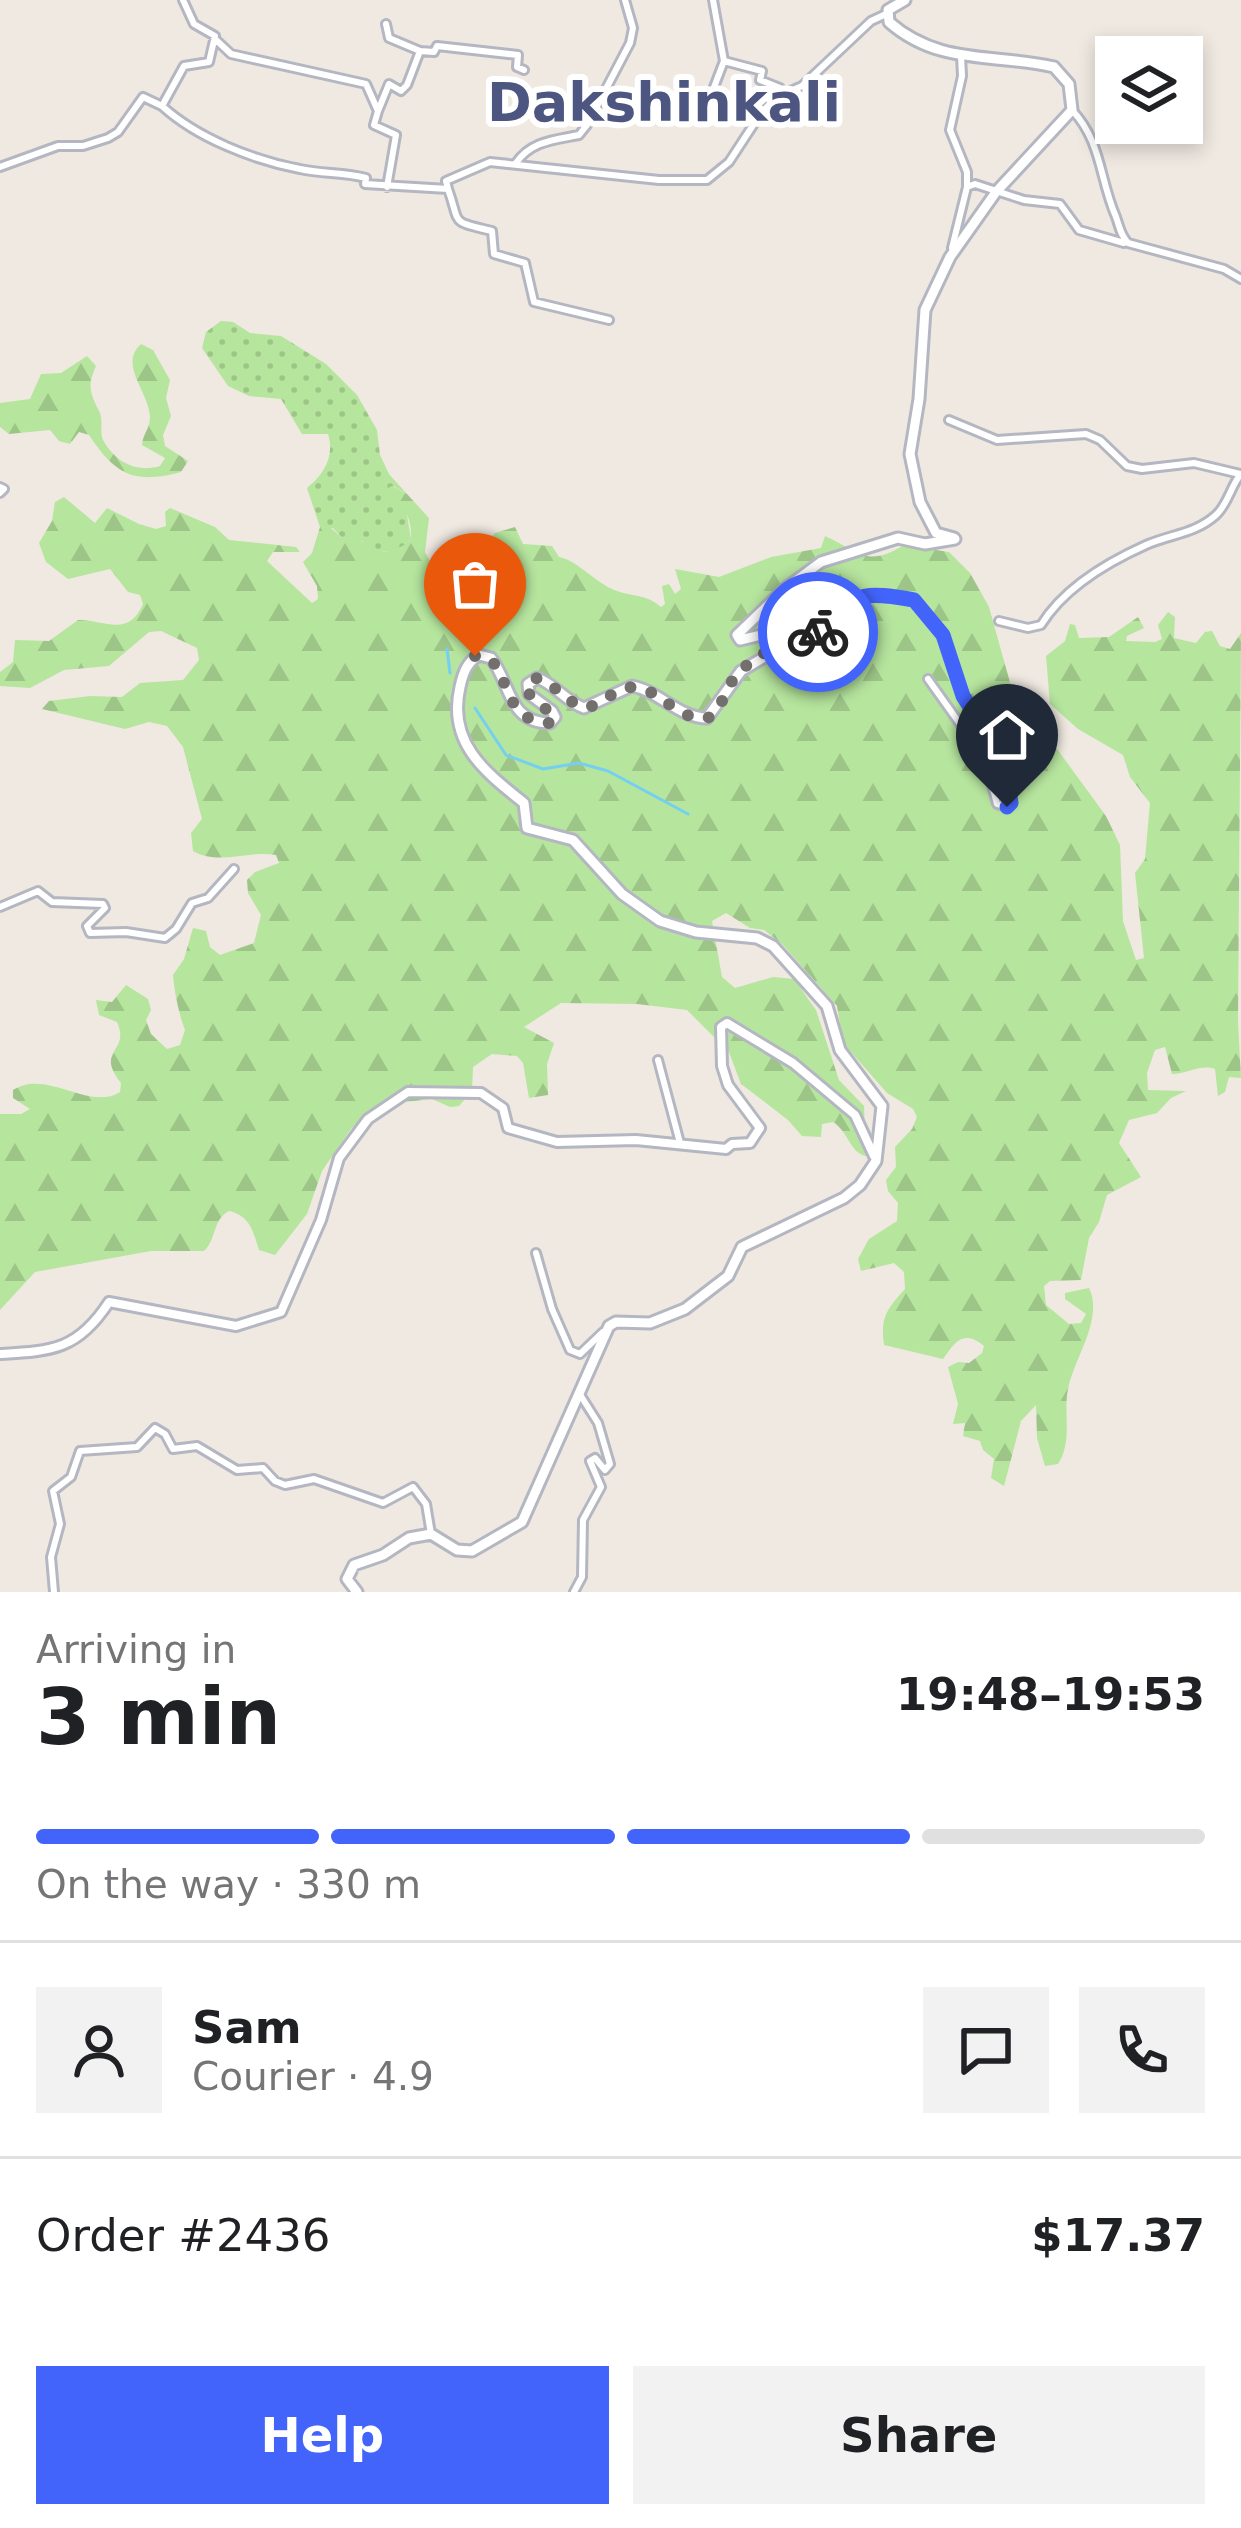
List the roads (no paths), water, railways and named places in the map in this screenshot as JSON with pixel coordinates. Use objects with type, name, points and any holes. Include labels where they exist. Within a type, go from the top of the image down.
[{"type":"main road","points":[[357,1592],[347,1579],[354,1565],[409,1538],[431,1534],[457,1550],[472,1551],[522,1522],[609,1326],[650,1323],[686,1309],[728,1276],[742,1247],[828,1208],[860,1185],[877,1161],[883,1116],[880,1101],[840,1050],[827,1006],[790,960],[758,938],[696,932],[660,921],[622,894],[573,840],[530,830],[524,803],[483,770],[460,736],[457,721],[461,681],[469,662],[479,655],[494,661],[514,707],[537,723],[550,723],[555,717],[529,694],[529,681],[537,678],[566,701],[584,708],[632,686],[704,719],[712,715],[741,671],[800,636],[803,626],[797,621],[749,640],[737,635],[793,582],[824,560],[898,538],[925,544],[955,538],[936,533],[920,502],[910,454],[920,399],[925,310],[950,257],[996,192],[1072,110],[1069,84],[1054,67],[920,46],[889,22],[886,14],[905,0]]},
{"type":"street","points":[[183,0],[194,24],[231,54],[366,84],[378,111]]},
{"type":"street","points":[[516,163],[524,151],[579,135],[586,125],[630,43],[633,28],[625,0]]},
{"type":"street","points":[[703,116],[724,61],[713,0]]},
{"type":"street","points":[[609,320],[534,302],[525,263],[494,254],[492,231],[460,223],[446,181],[490,162],[658,180],[706,180],[730,162],[761,112],[777,97],[802,86],[871,21],[886,14]]},
{"type":"street","points":[[386,24],[389,38],[420,51],[434,52],[437,46],[518,55],[517,67],[524,70]]},
{"type":"street","points":[[162,106],[184,66],[209,62],[214,38]]},
{"type":"street","points":[[387,188],[396,135],[374,125],[389,84],[401,91],[407,85],[420,51]]},
{"type":"street","points":[[950,257],[968,187],[950,130],[962,76],[961,56]]},
{"type":"street","points":[[724,61],[762,71],[760,80],[780,88],[777,97]]},
{"type":"street","points":[[0,167],[58,146],[83,146],[108,138],[143,98],[162,106],[184,126],[299,169],[354,174],[366,178],[364,184],[387,188],[448,189]]},
{"type":"street","points":[[1072,110],[1090,130],[1105,192],[1128,243]]},
{"type":"street","points":[[968,187],[975,184],[1060,204],[1079,230],[1224,269],[1241,279]]},
{"type":"street","points":[[949,420],[997,440],[1086,434],[1100,440],[1127,466],[1142,470],[1194,463],[1241,474],[1216,515],[1198,528],[1147,544],[1102,568],[1052,608],[1041,625],[1028,628],[999,621]]},
{"type":"street","points":[[800,636],[821,632],[853,598],[885,595],[914,600],[943,635],[963,696],[994,745],[1007,776],[1011,803],[1007,807],[997,804],[986,759],[928,679]]},
{"type":"street","points":[[0,907],[38,891],[52,902],[103,904],[105,908],[87,926],[90,933],[136,932],[165,938],[192,903],[208,898],[234,869]]},
{"type":"street","points":[[0,1354],[61,1349],[98,1320],[109,1302],[236,1326],[281,1312],[321,1220],[339,1158],[368,1118],[408,1092],[481,1093],[503,1108],[508,1128],[557,1142],[636,1140],[726,1150],[732,1144],[750,1143],[760,1128],[728,1085],[722,1066],[722,1027],[727,1023],[793,1063],[855,1115],[877,1161]]},
{"type":"street","points":[[658,1060],[681,1146]]},
{"type":"street","points":[[536,1253],[570,1350],[580,1354],[609,1326]]},
{"type":"street","points":[[574,1592],[581,1584],[583,1520],[601,1487],[590,1461],[595,1458],[605,1470],[610,1464],[598,1423],[579,1393]]},
{"type":"street","points":[[54,1592],[51,1557],[60,1525],[53,1490],[70,1477],[80,1451],[137,1448],[155,1428],[165,1434],[173,1449],[197,1446],[236,1470],[262,1468],[285,1485],[314,1479],[376,1503],[413,1487],[426,1504],[431,1534]]},
{"type":"waterway","points":[[447,649],[450,673]]},
{"type":"waterway","points":[[475,708],[506,755],[543,769],[579,763],[608,771],[688,814]]},
{"type":"district","name":"Dakshinkali","points":[[664,102]]}]
